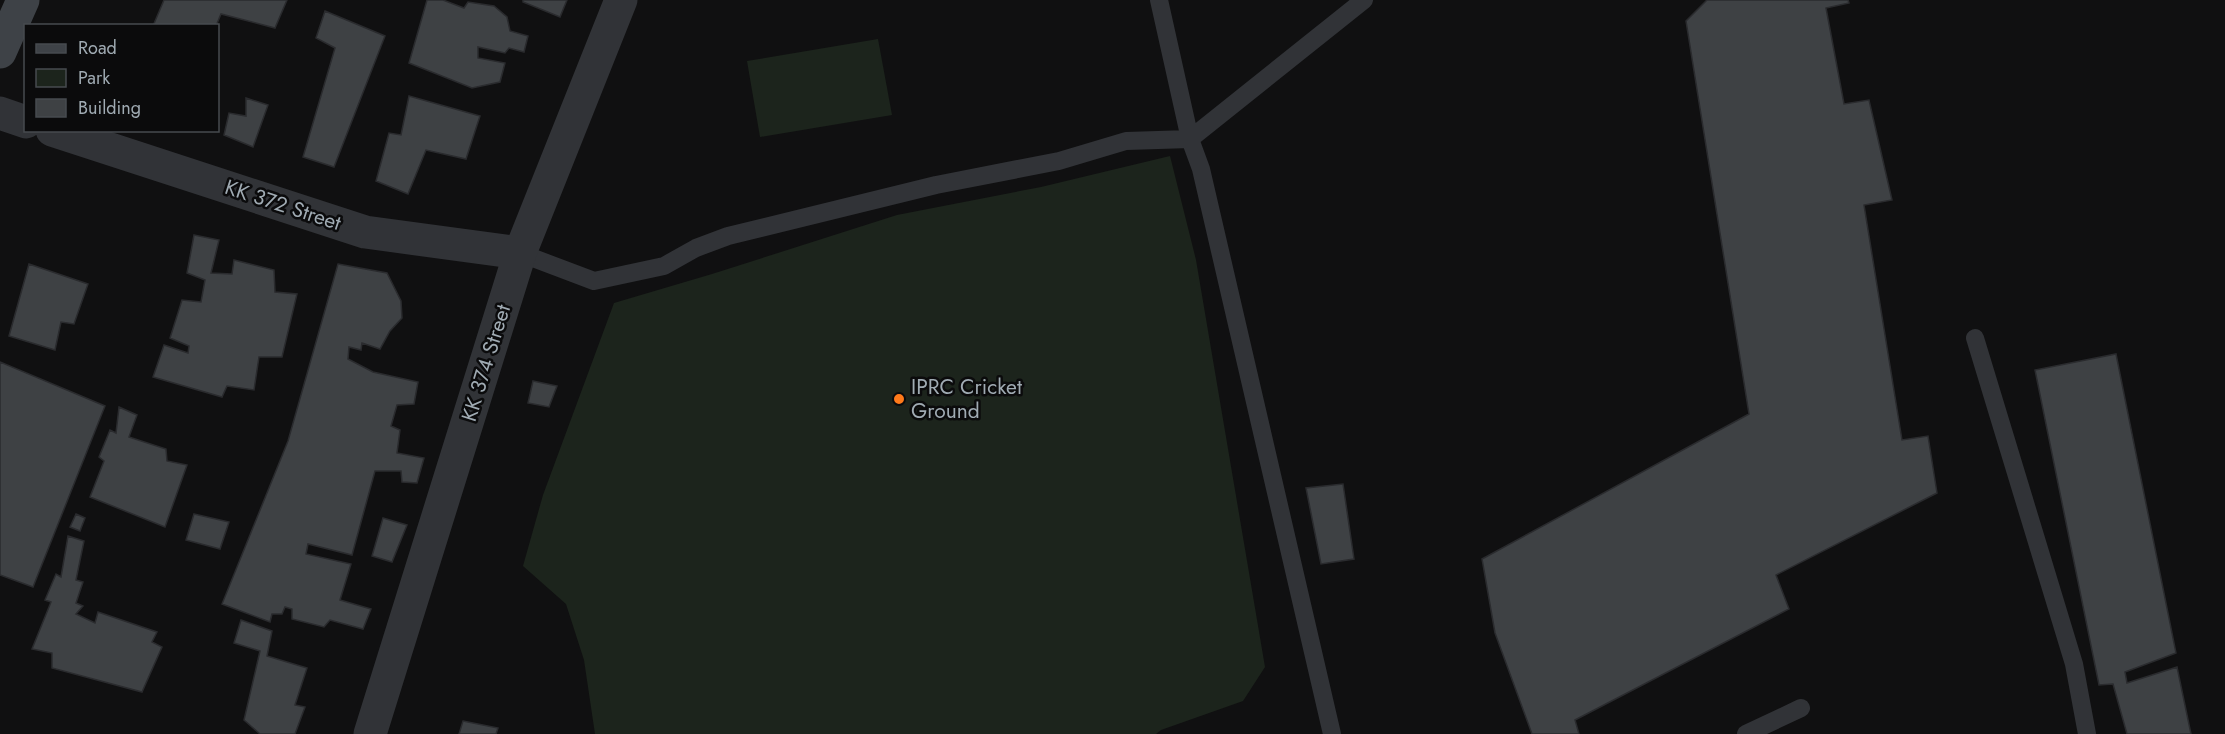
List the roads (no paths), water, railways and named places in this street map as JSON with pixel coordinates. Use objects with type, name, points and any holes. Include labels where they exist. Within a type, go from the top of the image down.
[{"type":"main road","points":[[0,52],[23,0]]},
{"type":"street","name":"KK 374 Street","points":[[370,734],[520,253],[621,0]]},
{"type":"street","points":[[0,113],[24,121]]},
{"type":"street","name":"KK 372 Street","points":[[58,132],[365,232],[520,253]]},
{"type":"lane","points":[[1159,0],[1190,139],[1201,169],[1332,734]]},
{"type":"lane","points":[[520,253],[594,281],[664,266],[696,248],[728,236],[903,193],[1059,161],[1126,141],[1190,139],[1364,0]]},
{"type":"lane","points":[[1975,338],[2074,664],[2087,734]]},
{"type":"lane","points":[[1746,734],[1801,708]]},
{"type":"place","name":"IPRC Cricket Ground","points":[[899,399]]}]
